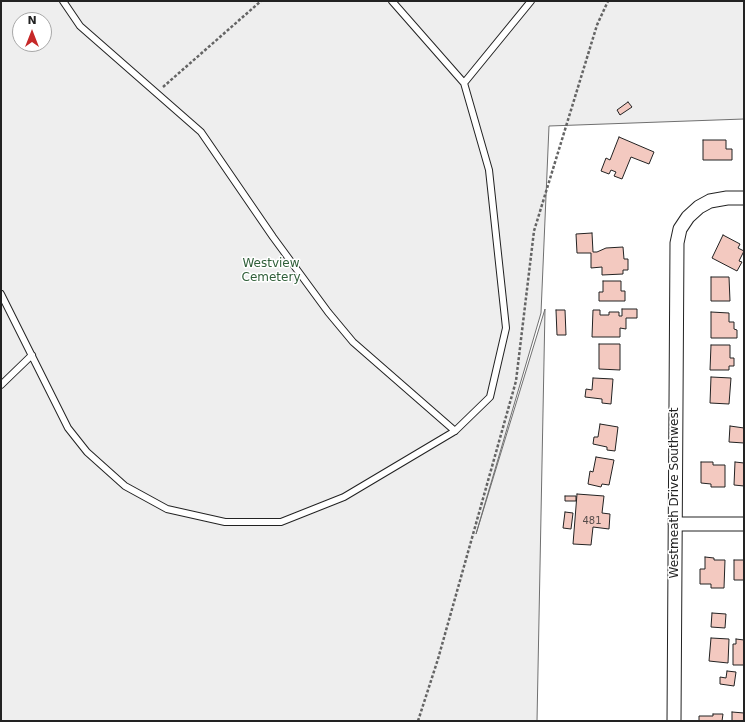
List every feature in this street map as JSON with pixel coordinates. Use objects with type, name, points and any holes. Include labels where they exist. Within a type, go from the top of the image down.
[{"type":"street","name":"Westmeath Drive Southwest","points":[[674,721],[677,243],[680,229],[688,217],[698,207],[710,201],[727,198],[744,198]]},
{"type":"street","points":[[675,524],[744,524]]},
{"type":"lane","points":[[63,1],[80,26],[201,132],[273,237],[352,342],[455,431]]},
{"type":"lane","points":[[1,294],[68,428],[86,452],[125,486],[167,509],[225,522],[281,522],[344,497],[455,431],[490,397],[506,328],[489,170],[464,83],[392,1]]},
{"type":"lane","points":[[464,83],[531,1]]},
{"type":"lane","points":[[1,385],[32,355]]},
{"type":"path","points":[[157,93],[261,1]]},
{"type":"path","points":[[418,721],[441,651],[516,381],[534,231],[597,25],[608,1]]},
{"type":"green space","name":"Westview Cemetery","points":[[1,1],[744,1],[744,119],[549,126],[541,313],[476,534],[545,309],[537,721],[1,721]]},
{"type":"building","points":[[628,102],[632,107],[620,115],[617,110]]},
{"type":"building","points":[[619,137],[654,152],[649,164],[631,157],[622,179],[614,176],[616,172],[611,170],[609,174],[601,171],[606,158],[610,160]]},
{"type":"building","points":[[703,140],[726,140],[726,149],[732,149],[732,160],[703,160]]},
{"type":"building","points":[[592,233],[593,252],[606,248],[623,247],[624,259],[628,259],[628,270],[623,270],[623,274],[602,275],[602,267],[591,268],[591,253],[577,253],[576,234]]},
{"type":"building","points":[[723,235],[740,244],[738,248],[744,251],[739,261],[742,262],[737,271],[712,258]]},
{"type":"building","points":[[711,277],[729,277],[730,301],[711,301]]},
{"type":"building","points":[[603,281],[621,281],[621,291],[625,291],[625,301],[599,301],[599,292],[603,292]]},
{"type":"building","points":[[622,309],[637,309],[637,318],[626,318],[626,329],[620,328],[620,337],[592,337],[593,310],[600,310],[600,315],[609,315],[609,312],[619,312],[619,316],[622,316]]},
{"type":"building","points":[[556,310],[565,310],[566,335],[557,335]]},
{"type":"building","points":[[711,312],[729,313],[729,322],[734,322],[734,329],[737,330],[737,338],[711,338]]},
{"type":"building","points":[[599,344],[620,344],[620,370],[599,369]]},
{"type":"building","points":[[711,345],[730,345],[730,358],[734,358],[734,366],[729,366],[729,370],[710,370]]},
{"type":"building","points":[[711,377],[731,378],[729,404],[710,403]]},
{"type":"building","points":[[593,378],[613,379],[611,404],[602,403],[602,399],[585,397],[586,389],[592,390]]},
{"type":"building","points":[[600,424],[618,427],[615,451],[607,450],[607,447],[593,444],[594,437],[598,437]]},
{"type":"building","points":[[730,426],[744,428],[744,443],[729,442]]},
{"type":"building","points":[[596,457],[614,460],[609,485],[602,484],[601,487],[588,484],[590,471],[593,472]]},
{"type":"building","points":[[701,462],[713,462],[713,465],[725,465],[725,487],[711,487],[711,484],[701,483]]},
{"type":"building","points":[[735,462],[744,463],[744,486],[734,485]]},
{"type":"building","points":[[577,494],[604,496],[602,513],[610,514],[609,529],[593,527],[591,545],[573,544]]},
{"type":"building","points":[[565,496],[576,496],[576,501],[565,501]]},
{"type":"building","points":[[565,512],[573,513],[571,529],[563,528]]},
{"type":"building","points":[[705,557],[714,558],[714,560],[725,560],[724,588],[711,588],[711,584],[700,584],[700,569],[705,569]]},
{"type":"building","points":[[734,560],[744,560],[744,580],[734,580]]},
{"type":"building","points":[[712,613],[726,614],[725,628],[711,627]]},
{"type":"building","points":[[711,638],[729,639],[728,663],[709,661]]},
{"type":"building","points":[[736,639],[744,640],[744,665],[733,665],[733,644],[736,644]]},
{"type":"building","points":[[727,671],[736,672],[734,686],[720,684],[720,677],[726,678]]},
{"type":"building","points":[[732,712],[744,713],[744,721],[732,721]]},
{"type":"building","points":[[713,714],[723,714],[722,721],[699,721],[699,716],[713,716]]}]
